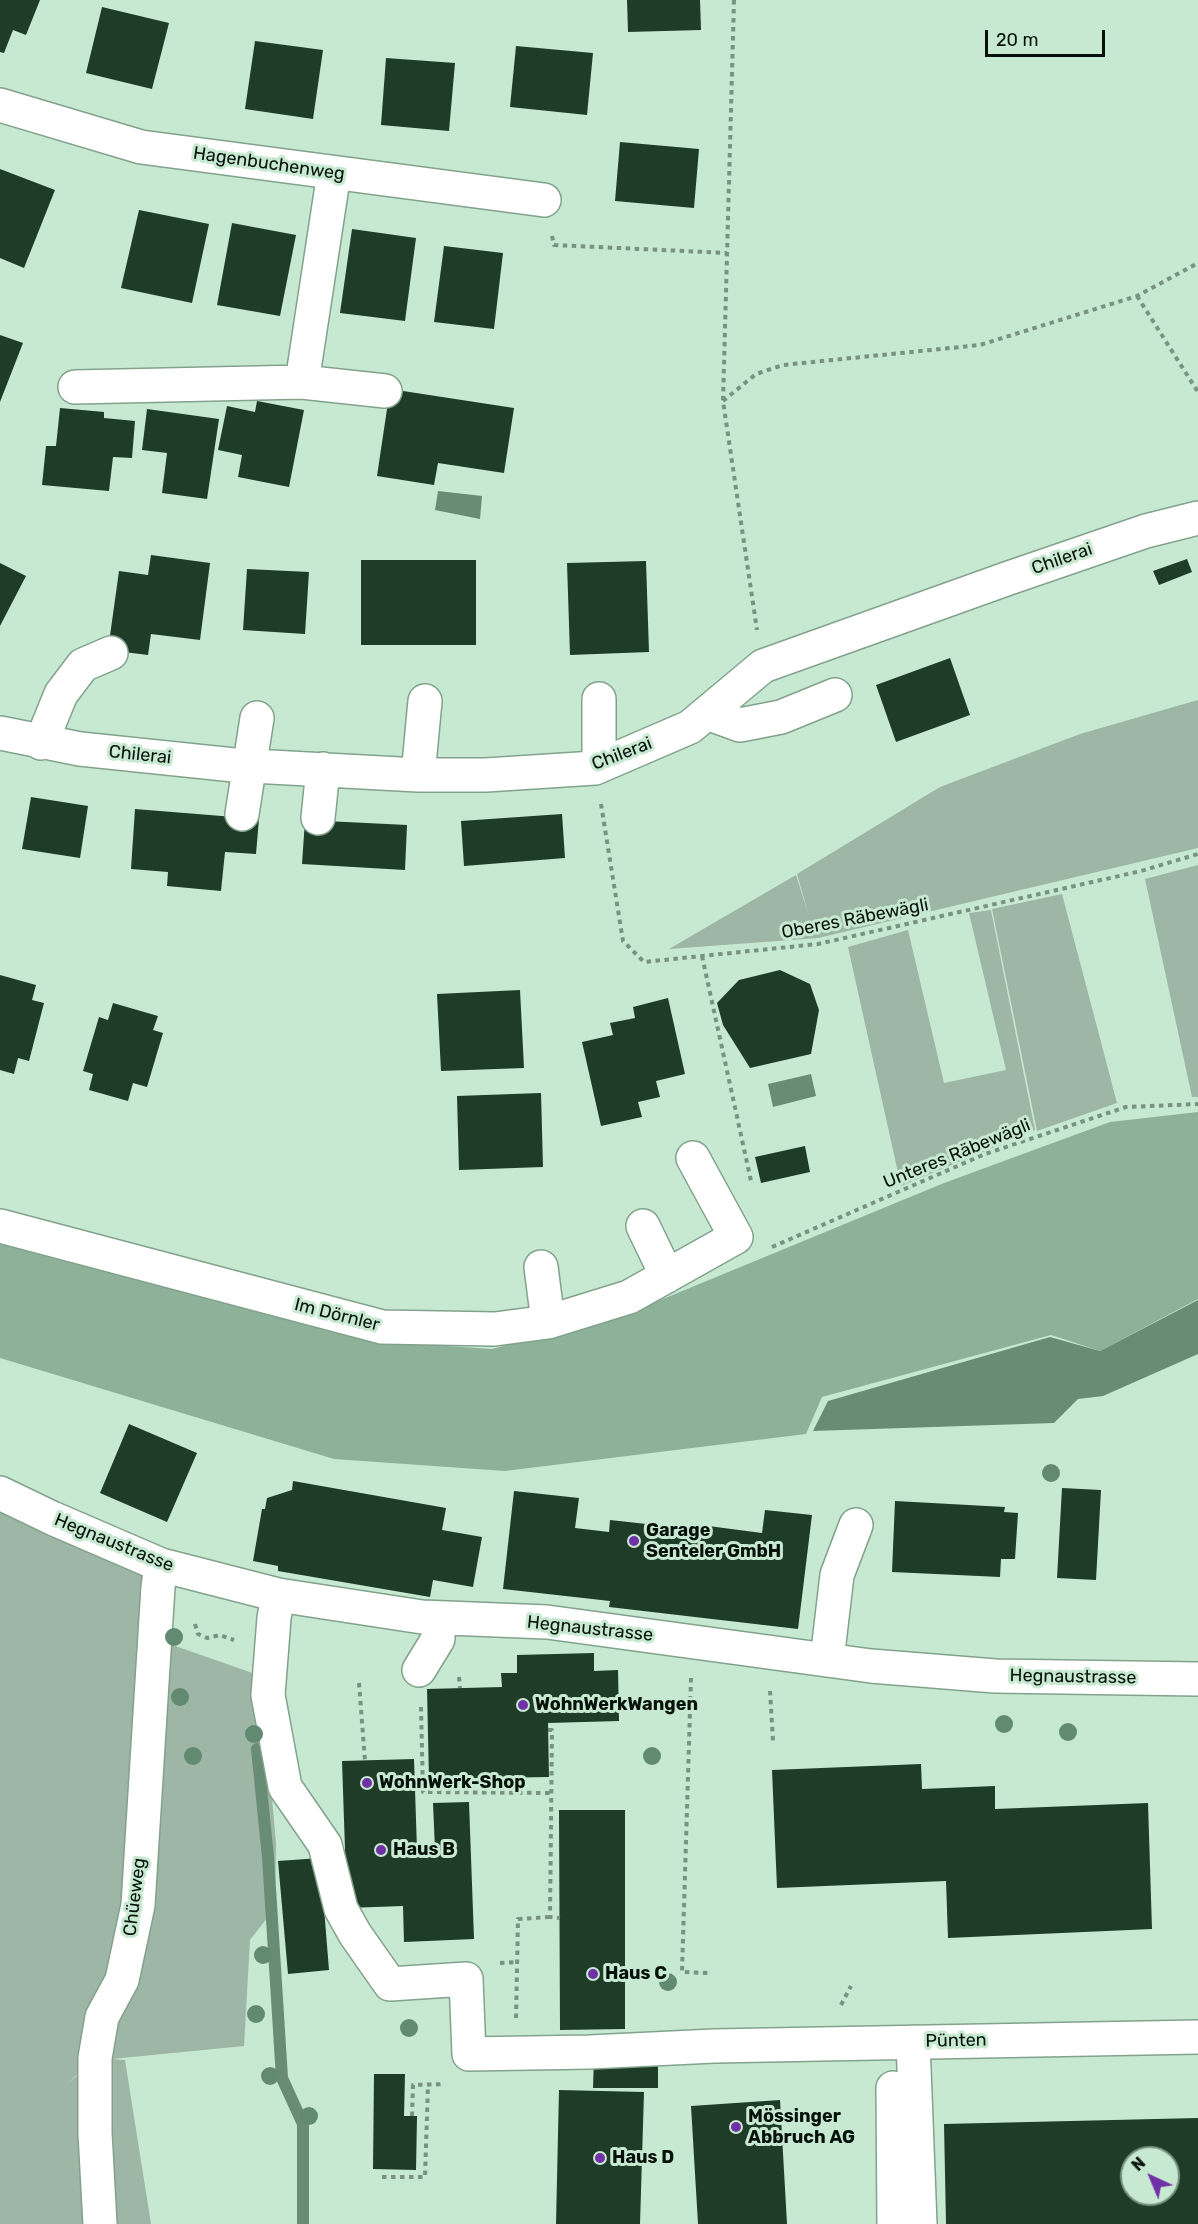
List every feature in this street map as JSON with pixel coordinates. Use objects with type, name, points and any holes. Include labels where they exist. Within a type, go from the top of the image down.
[{"type":"street","name":"Hagenbuchenweg","points":[[0,105],[141,147],[544,200]]},
{"type":"street","points":[[302,382],[334,173]]},
{"type":"street","points":[[75,387],[302,382],[386,391]]},
{"type":"street","name":"Chilerai","points":[[0,734],[80,749],[251,765],[418,776],[486,775],[597,766],[690,727],[763,666],[1019,574],[1146,531],[1198,518]]},
{"type":"street","points":[[41,743],[61,694],[83,665],[111,653]]},
{"type":"street","points":[[707,713],[740,725],[781,717],[835,695]]},
{"type":"street","points":[[597,766],[599,699]]},
{"type":"street","points":[[418,776],[425,701]]},
{"type":"street","points":[[242,814],[257,718]]},
{"type":"street","points":[[318,819],[323,770]]},
{"type":"street","points":[[693,1158],[736,1237]]},
{"type":"street","name":"Im Dörnler","points":[[0,1226],[382,1327],[495,1329],[548,1322],[629,1297],[736,1237]]},
{"type":"street","points":[[643,1226],[667,1276]]},
{"type":"street","points":[[542,1268],[548,1322]]},
{"type":"street","name":"Hegnaustrasse","points":[[0,1493],[161,1565],[278,1595],[422,1617],[547,1622],[871,1666],[995,1676],[1198,1679]]},
{"type":"street","points":[[827,1660],[837,1575],[856,1525]]},
{"type":"street","name":"Chüeweg","points":[[100,2224],[95,2133],[95,2058],[102,2017],[122,1980],[138,1905],[161,1565]]},
{"type":"street","points":[[272,1652],[278,1595]]},
{"type":"street","points":[[419,1670],[438,1639],[438,1617]]},
{"type":"street","name":"Pünten","points":[[272,1652],[268,1695],[285,1787],[325,1845],[341,1909],[354,1934],[390,1984],[466,1979],[469,2054],[590,2052],[728,2037],[902,2042],[1198,2037]]},
{"type":"street","points":[[894,2224],[902,2042]]},
{"type":"street","points":[[902,2042],[920,2224]]},
{"type":"path","points":[[734,0],[723,401],[763,666]]},
{"type":"path","points":[[544,200],[554,246],[727,253]]},
{"type":"path","points":[[723,401],[756,374],[783,365],[980,345],[1137,296],[1198,263]]},
{"type":"path","points":[[1137,296],[1198,392]]},
{"type":"path","name":"Oberes Räbewägli","points":[[597,766],[623,941],[644,962],[818,944],[1142,871],[1198,854]]},
{"type":"path","points":[[702,956],[752,1184]]},
{"type":"path","name":"Unteres Räbewägli","points":[[736,1237],[761,1251],[985,1154],[1126,1107],[1198,1104]]},
{"type":"path","points":[[195,1618],[198,1634],[207,1638],[220,1635],[272,1652]]},
{"type":"path","points":[[419,1670],[423,1792],[551,1793]]},
{"type":"path","points":[[691,1675],[682,1972],[708,1973]]},
{"type":"path","points":[[359,1683],[364,1761]]},
{"type":"path","points":[[770,1686],[773,1741]]},
{"type":"path","points":[[548,1730],[552,1730],[550,1917]]},
{"type":"path","points":[[515,2053],[518,1919],[560,1918]]},
{"type":"path","points":[[382,2177],[424,2177],[428,2085]]},
{"type":"shaded area","points":[[438,491],[482,496],[480,519],[435,510]]},
{"type":"shaded area","points":[[1198,700],[1198,848],[818,938],[669,949],[796,875],[809,916],[797,874],[940,787],[1080,734]]},
{"type":"shaded area","points":[[1198,865],[1198,1097],[1192,1097],[1145,879]]},
{"type":"shaded area","points":[[1062,894],[1117,1103],[1037,1131],[992,909]]},
{"type":"shaded area","points":[[991,910],[1035,1130],[901,1186],[848,947],[908,930],[944,1083],[1006,1070],[969,913]]},
{"type":"shaded area","points":[[811,1074],[816,1096],[773,1107],[768,1084]]},
{"type":"shaded area","points":[[1198,1112],[1198,1299],[1100,1351],[1051,1335],[822,1397],[806,1434],[505,1471],[334,1459],[0,1358],[0,1242],[371,1341],[492,1349],[629,1313],[944,1183],[1110,1122]]},
{"type":"shaded area","points":[[1198,1300],[1198,1354],[1103,1396],[1078,1399],[1054,1423],[813,1431],[828,1401],[1050,1337],[1100,1351]]},
{"type":"shaded area","points":[[0,1493],[161,1565],[138,1905],[95,2058],[67,2084],[96,2060],[108,2059],[117,2015],[132,1978],[147,1901],[161,1641],[261,1676],[276,1843],[275,1908],[250,1940],[244,2046],[112,2059],[125,2060],[151,2224],[0,2224]]},
{"type":"building","points":[[0,0],[40,0],[26,35],[13,30],[4,53],[0,52]]},
{"type":"building","points":[[627,0],[700,0],[701,30],[628,32]]},
{"type":"building","points":[[102,7],[169,23],[152,89],[86,73]]},
{"type":"building","points":[[255,41],[323,50],[313,119],[245,109]]},
{"type":"building","points":[[516,46],[593,53],[587,115],[510,107]]},
{"type":"building","points":[[386,58],[455,63],[449,131],[381,125]]},
{"type":"building","points":[[620,142],[699,149],[694,208],[615,201]]},
{"type":"building","points":[[0,169],[55,190],[24,268],[0,258]]},
{"type":"building","points":[[139,210],[209,224],[192,303],[121,288]]},
{"type":"building","points":[[232,223],[296,235],[280,316],[217,305]]},
{"type":"building","points":[[352,229],[416,238],[405,321],[340,313]]},
{"type":"building","points":[[444,246],[503,253],[494,329],[434,322]]},
{"type":"building","points":[[0,335],[23,343],[0,402]]},
{"type":"building","points":[[390,389],[514,408],[504,473],[438,463],[434,485],[377,476]]},
{"type":"building","points":[[257,401],[304,410],[289,487],[238,477],[242,455],[218,450],[227,406],[255,412]]},
{"type":"building","points":[[60,408],[104,412],[104,418],[135,421],[132,458],[113,457],[109,491],[42,485],[46,446],[56,446]]},
{"type":"building","points":[[147,409],[219,419],[207,499],[162,493],[167,453],[142,450]]},
{"type":"building","points":[[151,555],[210,563],[200,640],[151,634],[148,655],[108,650],[119,571],[148,575]]},
{"type":"building","points":[[1187,559],[1192,572],[1159,585],[1153,571]]},
{"type":"building","points":[[361,560],[476,560],[476,645],[361,645]]},
{"type":"building","points":[[646,561],[649,652],[570,655],[567,563]]},
{"type":"building","points":[[0,563],[26,576],[0,626]]},
{"type":"building","points":[[247,569],[309,572],[305,634],[243,630]]},
{"type":"building","points":[[950,658],[970,715],[896,742],[876,685]]},
{"type":"building","points":[[31,797],[88,806],[80,858],[22,849]]},
{"type":"building","points":[[135,809],[259,819],[256,854],[225,852],[221,891],[167,886],[168,872],[131,869]]},
{"type":"building","points":[[562,814],[565,858],[464,866],[461,821]]},
{"type":"building","points":[[305,820],[407,825],[405,870],[302,864]]},
{"type":"building","points":[[780,970],[810,984],[819,1010],[811,1054],[750,1068],[723,1025],[717,1003],[739,980]]},
{"type":"building","points":[[0,975],[36,985],[32,1000],[44,1003],[29,1061],[18,1058],[14,1074],[0,1070]]},
{"type":"building","points":[[520,990],[524,1068],[441,1071],[437,994]]},
{"type":"building","points":[[668,998],[685,1074],[656,1081],[660,1097],[638,1102],[642,1117],[601,1126],[582,1042],[613,1035],[610,1023],[635,1018],[633,1007]]},
{"type":"building","points":[[113,1003],[158,1016],[153,1030],[163,1033],[147,1087],[133,1083],[128,1101],[89,1090],[93,1074],[83,1071],[99,1017],[108,1020]]},
{"type":"building","points":[[541,1093],[543,1167],[459,1170],[457,1096]]},
{"type":"building","points":[[805,1146],[810,1172],[761,1183],[755,1157]]},
{"type":"building","points":[[129,1424],[197,1453],[167,1522],[100,1493]]},
{"type":"building","points":[[293,1481],[446,1508],[442,1530],[482,1537],[473,1587],[433,1580],[430,1597],[278,1571],[278,1566],[253,1561],[262,1509],[265,1509],[267,1498],[292,1490]]},
{"type":"building","points":[[1062,1488],[1101,1490],[1096,1580],[1057,1578]]},
{"type":"building","points":[[514,1491],[579,1498],[575,1528],[609,1532],[610,1520],[692,1529],[693,1524],[762,1533],[765,1510],[812,1515],[798,1629],[609,1607],[610,1601],[503,1589]]},
{"type":"building","points":[[895,1501],[1005,1507],[1004,1512],[1018,1513],[1015,1559],[1001,1559],[1000,1577],[892,1572]]},
{"type":"building","name":"WohnWerkWangen","points":[[594,1653],[594,1671],[618,1670],[619,1721],[548,1723],[549,1777],[429,1779],[427,1689],[502,1687],[501,1673],[517,1673],[517,1655]]},
{"type":"building","name":"Haus B","points":[[414,1759],[417,1850],[435,1850],[433,1803],[469,1802],[474,1939],[404,1942],[403,1906],[347,1908],[342,1761]]},
{"type":"building","points":[[921,1764],[922,1789],[995,1786],[995,1809],[1148,1803],[1152,1929],[948,1938],[946,1881],[777,1888],[772,1770]]},
{"type":"building","name":"Haus C","points":[[559,1810],[625,1810],[625,2029],[560,2030]]},
{"type":"building","points":[[320,1858],[329,1970],[288,1974],[278,1861]]},
{"type":"building","points":[[594,2057],[658,2058],[658,2088],[593,2088]]},
{"type":"building","points":[[374,2074],[405,2074],[404,2116],[417,2116],[416,2170],[373,2169]]},
{"type":"building","name":"Haus D","points":[[559,2090],[644,2092],[640,2224],[556,2224]]},
{"type":"building","points":[[780,2100],[787,2224],[698,2224],[691,2106]]},
{"type":"building","points":[[1198,2118],[1198,2224],[946,2224],[944,2124]]},
{"type":"waterway","points":[[257,1749],[268,1857],[282,2078],[303,2124],[303,2224]]},
{"type":"place","name":"Garage Senteler GmbH","points":[[634,1541]]},
{"type":"place","name":"WohnWerkWangen","points":[[523,1705]]},
{"type":"place","name":"WohnWerk-Shop","points":[[367,1783]]},
{"type":"place","name":"Haus B","points":[[381,1850]]},
{"type":"place","name":"Haus C","points":[[593,1974]]},
{"type":"place","name":"Mössinger Abbruch AG","points":[[736,2127]]},
{"type":"place","name":"Haus D","points":[[600,2158]]}]
